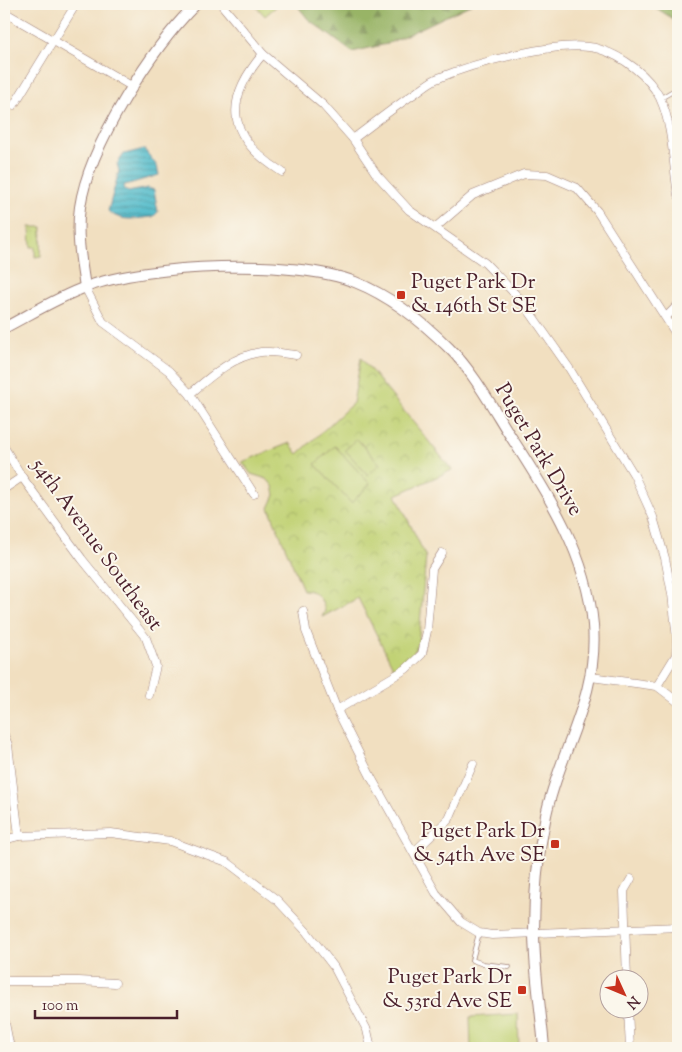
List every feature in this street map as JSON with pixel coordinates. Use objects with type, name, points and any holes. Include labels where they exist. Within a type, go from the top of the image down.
[{"type":"street","points":[[14,105],[76,4]]},
{"type":"street","points":[[196,4],[167,36],[133,87],[101,146],[86,180],[80,207],[78,233],[85,287],[103,322],[170,371],[190,394],[254,494]]},
{"type":"street","points":[[221,4],[263,54],[323,105],[353,140],[377,175],[409,210],[436,227],[485,263],[522,301],[569,368],[634,475],[653,517],[665,558],[672,594],[677,639],[676,655],[657,686]]},
{"type":"street","points":[[4,12],[133,87]]},
{"type":"street","points":[[353,140],[435,80],[497,60],[567,47],[598,49],[621,59],[646,78],[660,98],[669,132],[678,195]]},
{"type":"street","points":[[263,54],[246,74],[236,97],[238,125],[248,146],[265,162],[282,172]]},
{"type":"street","points":[[436,227],[473,195],[524,174],[547,175],[576,188],[597,211],[678,337]]},
{"type":"street","name":"Puget Park Drive","points":[[4,328],[85,287],[139,274],[197,269],[265,267],[326,274],[354,282],[390,300],[422,323],[453,352],[482,393],[558,512],[582,567],[593,625],[591,677],[577,728],[552,793],[546,815],[538,867],[534,933],[544,1048]]},
{"type":"street","points":[[666,317],[678,305]]},
{"type":"street","points":[[190,394],[216,371],[241,358],[261,352],[296,355]]},
{"type":"street","name":"54th Avenue Southeast","points":[[4,447],[22,477],[82,559],[146,638],[156,666],[149,695]]},
{"type":"street","points":[[4,488],[22,477]]},
{"type":"street","points":[[337,710],[406,669],[422,654],[427,631],[432,569],[442,553]]},
{"type":"street","points":[[304,611],[306,631],[337,710],[372,779],[436,893],[460,922],[479,933],[492,935],[678,927]]},
{"type":"street","points":[[591,677],[657,686],[678,702]]},
{"type":"street","points":[[4,734],[8,745],[19,836]]},
{"type":"street","points":[[414,852],[449,819],[473,764]]},
{"type":"street","points":[[4,840],[19,836],[111,833],[170,840],[227,862],[277,900],[306,931],[334,967],[367,1030],[371,1048]]},
{"type":"street","points":[[627,970],[624,891],[631,879]]},
{"type":"street","points":[[4,981],[60,980],[115,983]]},
{"type":"street","points":[[4,1018],[10,1048]]},
{"type":"street","points":[[629,1020],[630,1048]]},
{"type":"lane","points":[[660,98],[678,88]]},
{"type":"lane","points":[[479,933],[472,960],[483,964],[509,967]]},
{"type":"green space","points":[[254,4],[279,4],[265,16]]},
{"type":"green space","points":[[296,4],[472,4],[387,44],[352,52],[308,19]]},
{"type":"green space","points":[[650,4],[678,4],[678,22]]},
{"type":"green space","points":[[30,227],[42,227],[41,256],[35,257],[35,247],[31,247]]},
{"type":"green space","points":[[361,358],[452,470],[396,495],[426,557],[418,646],[406,663],[394,669],[358,598],[322,617],[325,611],[322,603],[315,593],[303,590],[269,508],[275,495],[273,486],[267,479],[251,474],[242,462],[290,443],[298,454],[353,403]]},
{"type":"green space","points":[[357,439],[380,464],[368,475],[345,450]]},
{"type":"green space","points":[[335,446],[370,484],[351,503],[315,464]]},
{"type":"green space","points":[[518,1014],[519,1048],[471,1048],[470,1017]]},
{"type":"water","points":[[144,149],[157,166],[159,175],[125,185],[123,188],[128,192],[148,188],[154,190],[158,212],[153,217],[129,219],[113,215],[108,211],[119,171],[117,164],[124,154]]},
{"type":"place","name":"Puget Park Dr & 146th St SE","points":[[401,295]]},
{"type":"place","name":"Puget Park Dr & 54th Ave SE","points":[[555,844]]},
{"type":"place","name":"Puget Park Dr & 53rd Ave SE","points":[[522,990]]}]
